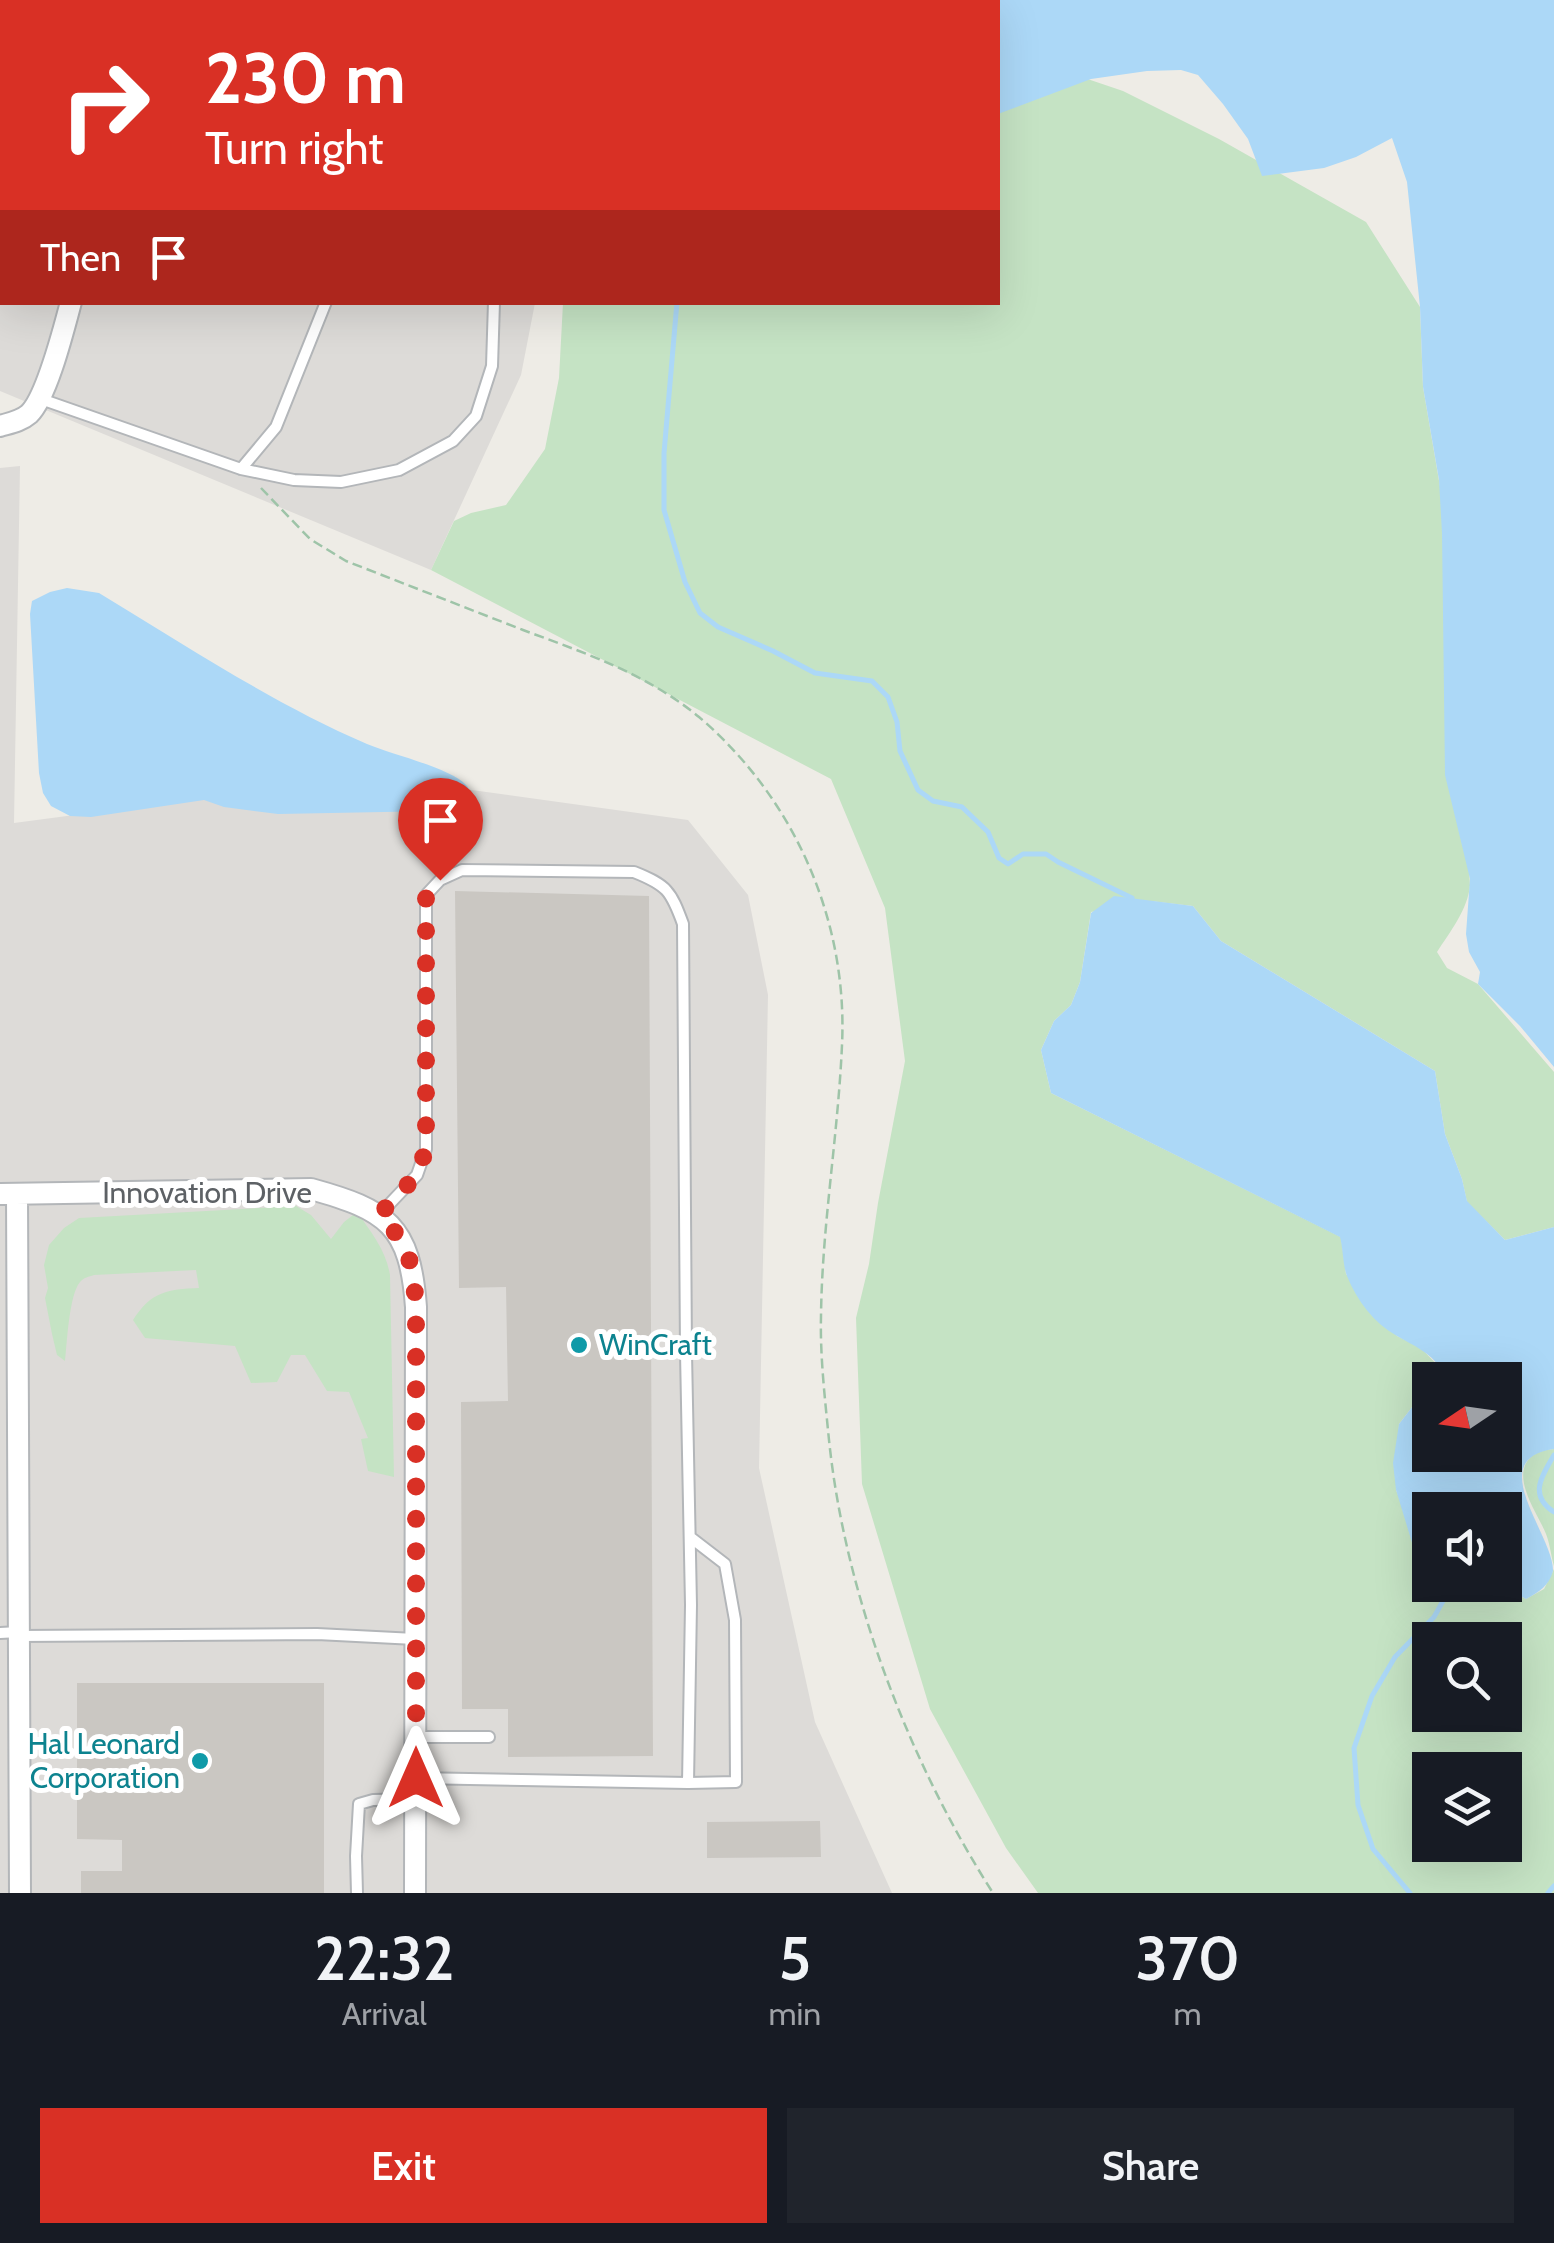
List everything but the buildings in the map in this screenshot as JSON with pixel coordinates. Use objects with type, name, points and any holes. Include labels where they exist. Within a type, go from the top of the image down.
[{"type":"street","points":[[0,426],[28,415],[38,398],[53,364],[70,305]]},
{"type":"street","name":"Innovation Drive","points":[[8,1194],[310,1188],[348,1199],[379,1215]]},
{"type":"street","points":[[8,1194],[9,1560],[20,1893]]},
{"type":"street","points":[[379,1215],[402,1240],[413,1270],[416,1307],[415,1893]]},
{"type":"lane","points":[[241,469],[276,427],[325,305]]},
{"type":"lane","points":[[38,398],[241,469],[294,480],[341,482],[399,470],[453,441],[476,416],[492,366],[494,305]]},
{"type":"lane","points":[[379,1215],[417,1175],[426,1149],[426,895],[440,880],[462,870],[634,872],[659,881],[674,899],[683,924],[690,1536],[688,1782]]},
{"type":"lane","points":[[416,1778],[736,1782],[735,1620],[725,1564],[690,1536]]},
{"type":"lane","points":[[12,1634],[316,1634],[416,1639]]},
{"type":"lane","points":[[416,1737],[489,1737]]},
{"type":"lane","points":[[357,1893],[359,1804],[373,1800],[416,1800]]},
{"type":"path","points":[[241,469],[310,540],[346,562],[641,677],[698,717],[750,768],[787,818],[829,917],[840,974],[842,1042],[820,1318],[830,1442],[843,1526],[864,1608],[924,1772],[993,1893]]},
{"type":"shaded area","points":[[0,305],[535,305],[521,375],[431,570],[0,391]]},
{"type":"shaded area","points":[[20,466],[14,823],[347,779],[450,787],[688,820],[748,895],[768,995],[759,1468],[815,1722],[892,1893],[0,1893],[0,468]]},
{"type":"green space","points":[[1000,0],[1048,0],[1052,67],[1123,91],[1219,139],[1366,222],[1420,307],[1423,387],[1444,510],[1443,588],[1460,734],[1470,885],[1462,911],[1437,952],[1447,968],[1478,984],[1554,1072],[1554,1227],[1505,1240],[1467,1202],[1445,1134],[1435,1071],[1221,941],[1193,906],[1150,901],[1091,912],[1080,982],[1071,1005],[1054,1021],[1041,1050],[1051,1093],[1341,1237],[1346,1274],[1397,1336],[1420,1347],[1434,1362],[1412,1362],[1412,1407],[1399,1424],[1396,1490],[1412,1530],[1412,1602],[1522,1602],[1522,1597],[1526,1599],[1544,1589],[1554,1569],[1554,1893],[1038,1893],[1006,1848],[930,1709],[862,1484],[856,1318],[905,1061],[885,908],[831,779],[431,570],[454,521],[506,505],[545,449],[559,378],[563,305],[1000,305]]},
{"type":"green space","points":[[296,1206],[311,1215],[331,1239],[357,1212],[385,1257],[390,1275],[394,1477],[368,1471],[361,1439],[368,1438],[349,1392],[327,1391],[305,1355],[291,1355],[277,1382],[251,1383],[235,1346],[145,1338],[133,1320],[146,1303],[161,1294],[199,1288],[196,1270],[94,1275],[83,1279],[73,1297],[65,1361],[57,1355],[45,1298],[48,1288],[44,1265],[49,1245],[79,1218]]},
{"type":"green space","points":[[1554,1449],[1554,1566],[1523,1480],[1528,1460],[1540,1451]]},
{"type":"water","points":[[1000,0],[1554,0],[1554,1067],[1478,984],[1480,972],[1469,952],[1466,934],[1470,879],[1445,775],[1439,480],[1423,387],[1420,307],[1407,182],[1392,138],[1324,168],[1262,176],[1248,139],[1198,75],[1181,70],[1147,71],[1091,79],[1000,113]]},
{"type":"water","points":[[67,588],[99,593],[297,711],[367,744],[447,773],[466,785],[472,799],[437,811],[278,814],[224,807],[204,800],[91,817],[70,816],[51,806],[43,793],[39,773],[30,614],[32,601]]},
{"type":"water","points":[[1114,896],[1193,906],[1221,941],[1435,1071],[1445,1134],[1467,1201],[1505,1240],[1554,1227],[1554,1449],[1533,1456],[1524,1467],[1522,1483],[1553,1571],[1546,1585],[1535,1594],[1522,1597],[1522,1492],[1412,1492],[1412,1543],[1396,1490],[1393,1463],[1399,1424],[1412,1407],[1412,1472],[1522,1472],[1522,1362],[1436,1362],[1381,1325],[1361,1303],[1346,1272],[1340,1237],[1051,1093],[1041,1050],[1054,1021],[1071,1005],[1080,982],[1091,913]]},
{"type":"waterway","points":[[677,305],[664,453],[664,510],[685,582],[700,613],[718,627],[815,673],[872,681],[888,697],[897,722],[900,751],[918,790],[933,801],[962,807],[988,832],[999,858],[1008,864],[1023,854],[1046,854],[1132,898]]},
{"type":"waterway","points":[[1554,1455],[1539,1492],[1554,1512]]},
{"type":"waterway","points":[[1410,1893],[1373,1849],[1358,1805],[1354,1748],[1372,1696],[1395,1657],[1434,1617],[1442,1602]]},
{"type":"waterway","points":[[1548,1893],[1554,1886]]},
{"type":"place","name":"WinCraft","points":[[579,1345]]},
{"type":"place","name":"Hal Leonard Corporation","points":[[200,1761]]},
{"type":"route","points":[[416,1778],[416,1307],[413,1270],[402,1240],[379,1215],[417,1175],[426,1149],[426,895],[440,880]]}]
